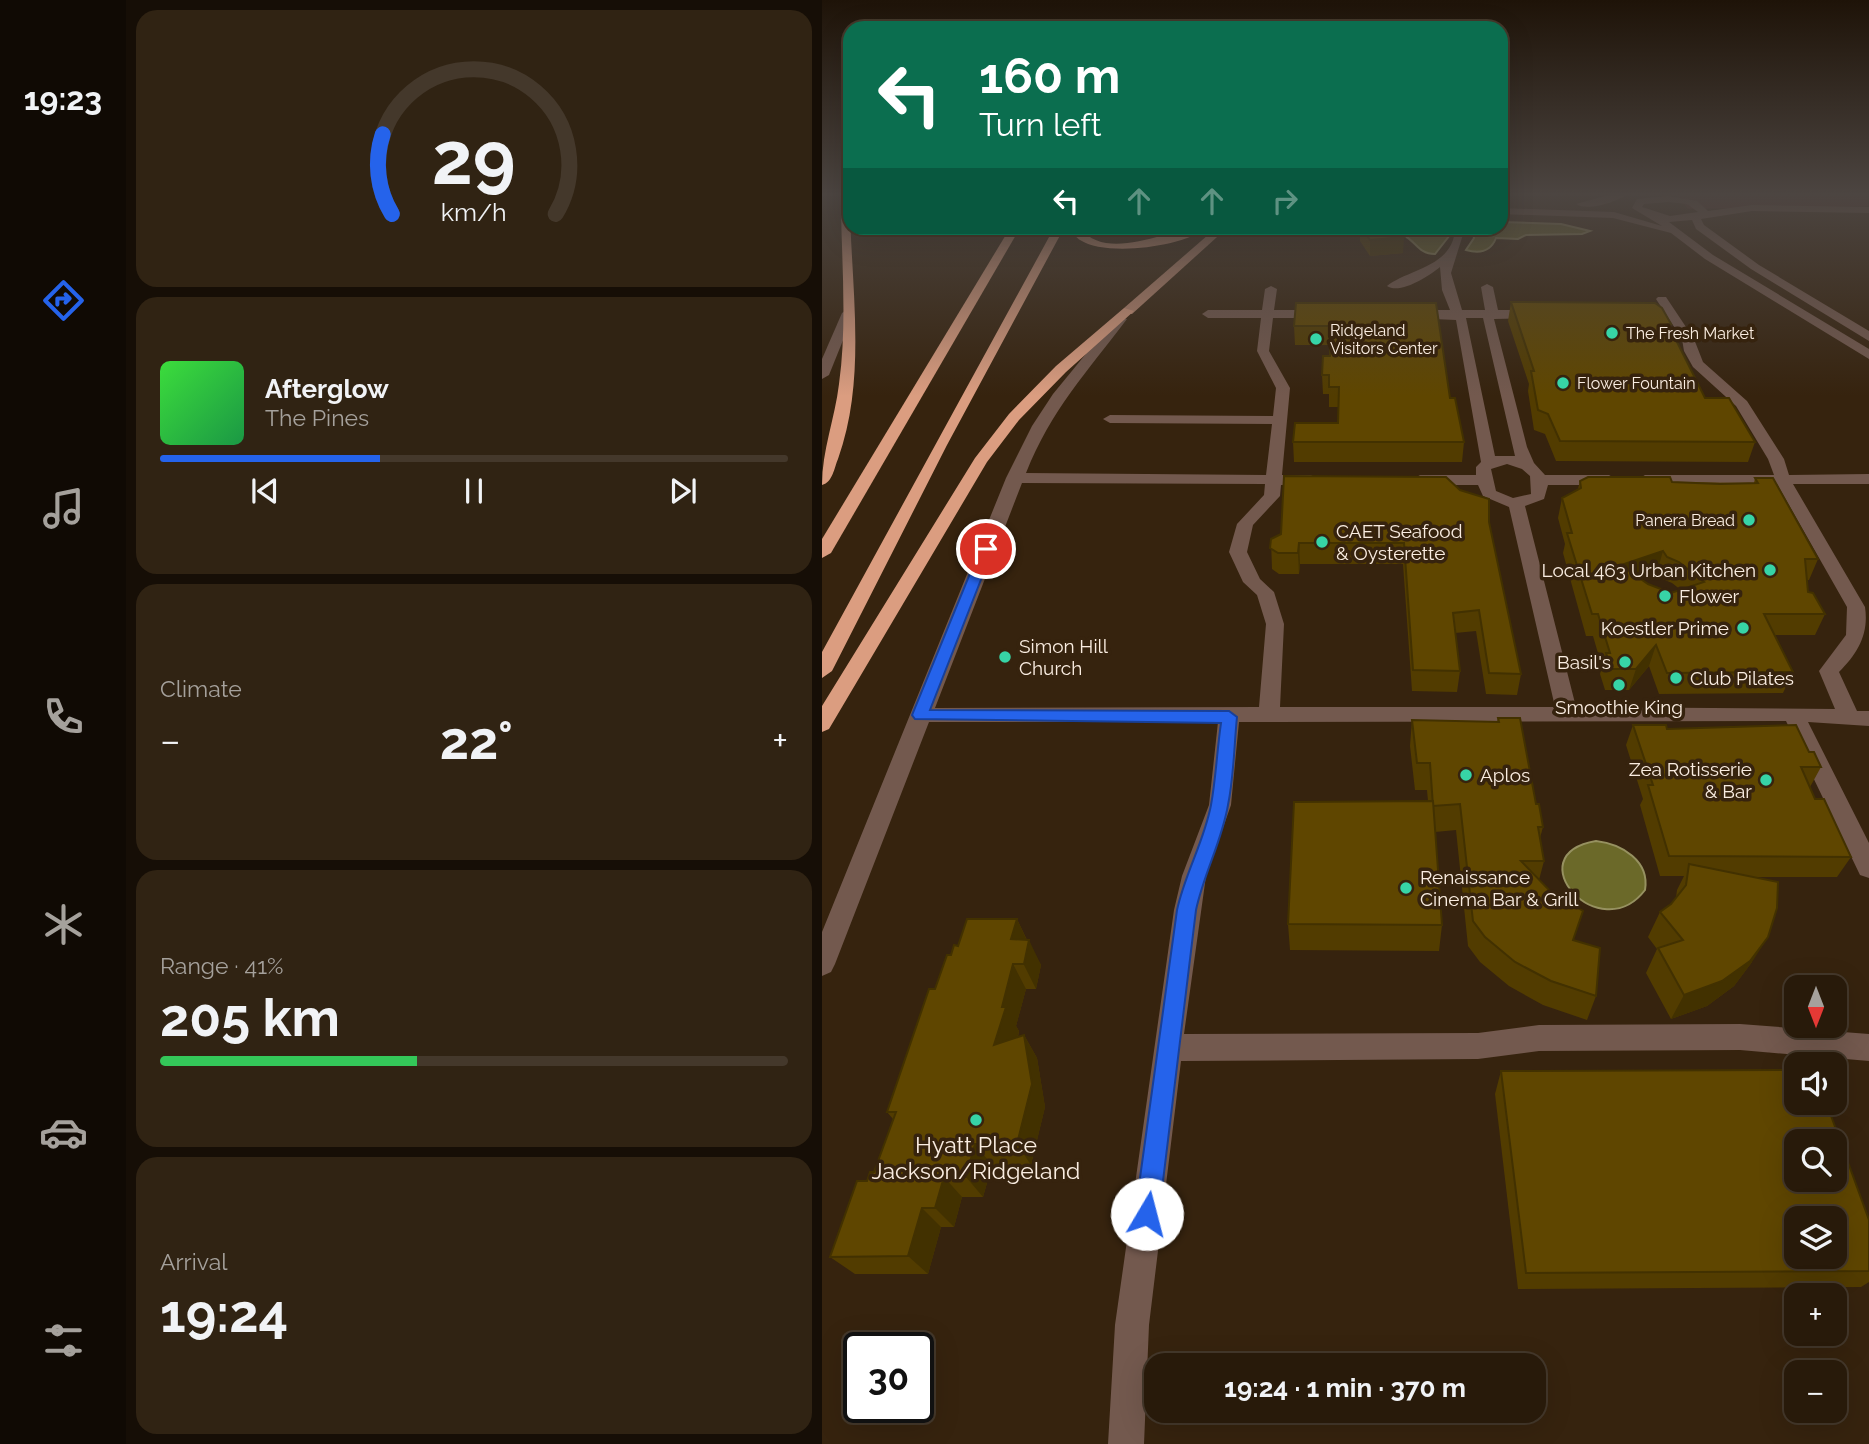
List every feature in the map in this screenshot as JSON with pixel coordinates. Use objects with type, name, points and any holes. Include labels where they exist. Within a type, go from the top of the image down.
[{"type":"highway","points":[[822,480],[843,421],[848,313],[847,260]]},
{"type":"highway","points":[[822,552],[996,260]]},
{"type":"highway","points":[[822,671],[940,445],[1041,260]]},
{"type":"highway","points":[[822,724],[980,461],[1014,417],[1061,369],[1128,311]]},
{"type":"main road","points":[[1128,311],[1185,260]]},
{"type":"street","points":[[1393,286],[1423,275],[1440,260]]},
{"type":"street","points":[[1448,260],[1445,268],[1452,309],[1462,320],[1489,463]]},
{"type":"street","points":[[1714,260],[1868,355]]},
{"type":"street","points":[[1747,260],[1868,337]]},
{"type":"street","points":[[1486,288],[1492,313],[1488,319],[1519,447],[1526,463]]},
{"type":"street","points":[[1269,714],[1275,624],[1265,593],[1252,582],[1238,552],[1240,533],[1254,513],[1272,496],[1283,388],[1263,351],[1272,289]]},
{"type":"street","points":[[1664,309],[1688,339],[1690,351],[1698,364],[1742,404],[1776,459],[1783,480],[1859,618],[1852,649],[1829,671],[1838,697],[1860,719]]},
{"type":"street","points":[[822,964],[1014,478],[1054,400],[1077,368],[1128,311]]},
{"type":"street","points":[[822,375],[848,313]]},
{"type":"street","points":[[1208,314],[1341,314]]},
{"type":"street","points":[[1403,314],[1551,314]]},
{"type":"street","points":[[1110,419],[1279,420]]},
{"type":"street","points":[[1507,459],[1526,463],[1535,470],[1538,496],[1516,502],[1494,497],[1486,489],[1483,471],[1489,463],[1507,459]]},
{"type":"street","points":[[1014,478],[1326,480]]},
{"type":"street","points":[[1538,480],[1868,479]]},
{"type":"street","points":[[1405,480],[1484,480]]},
{"type":"street","points":[[1516,502],[1567,714]]},
{"type":"street","points":[[920,715],[1229,717],[1269,714],[1793,714],[1860,719]]},
{"type":"street","points":[[1793,714],[1868,868]]},
{"type":"street","points":[[1126,1444],[1132,1325],[1187,910],[1194,876],[1220,805],[1229,717]]},
{"type":"street","points":[[1169,1048],[1478,1046],[1539,1038],[1740,1037],[1868,1048]]},
{"type":"shaded area","points":[[1596,841],[1624,850],[1639,863],[1643,871],[1645,890],[1627,905],[1607,909],[1588,904],[1573,893],[1564,878],[1563,863],[1573,850]]},
{"type":"building","points":[[1511,302],[1655,303],[1662,308],[1671,324],[1668,324],[1705,398],[1729,398],[1755,442],[1560,441],[1548,414],[1538,410],[1531,371],[1534,371]]},
{"type":"building","points":[[1296,303],[1436,303],[1450,398],[1455,398],[1464,442],[1293,442],[1295,423],[1338,423],[1339,387],[1329,387],[1329,375],[1322,375],[1323,356],[1330,356],[1330,326],[1294,326]]},
{"type":"building","points":[[1284,476],[1446,477],[1460,490],[1489,499],[1489,522],[1521,674],[1489,673],[1479,610],[1453,613],[1460,671],[1413,670],[1404,543],[1299,543],[1298,553],[1278,553],[1270,548],[1271,539],[1281,534]]},
{"type":"building","points":[[1588,477],[1670,477],[1672,482],[1720,484],[1758,483],[1755,478],[1773,478],[1818,559],[1805,559],[1808,592],[1813,593],[1825,614],[1764,614],[1793,672],[1667,673],[1656,645],[1636,669],[1611,669],[1606,653],[1610,653],[1598,614],[1592,614],[1567,533],[1572,533],[1562,498],[1581,488],[1580,481]],"holes":[[[1663,551],[1667,557],[1679,562],[1704,582],[1671,593],[1648,584],[1621,565]]]},
{"type":"building","points":[[1498,718],[1520,718],[1536,804],[1539,804],[1543,827],[1538,827],[1544,861],[1521,861],[1550,891],[1583,911],[1573,940],[1600,948],[1596,996],[1551,981],[1515,962],[1485,937],[1473,921],[1460,804],[1433,806],[1430,763],[1417,763],[1412,720],[1499,722]]},
{"type":"building","points":[[1633,725],[1666,725],[1667,729],[1796,725],[1809,752],[1814,752],[1821,767],[1801,767],[1815,799],[1824,799],[1851,857],[1669,856],[1648,785],[1653,785]]},
{"type":"building","points":[[1433,801],[1442,925],[1288,924],[1294,802]]},
{"type":"building","points":[[1689,864],[1778,882],[1777,908],[1768,937],[1750,961],[1722,981],[1684,995],[1658,948],[1683,940],[1660,912],[1671,904],[1686,885]]},
{"type":"building","name":"Hyatt Place Jackson/Ridgeland","points":[[967,919],[1017,919],[1011,939],[1029,940],[1024,964],[1013,964],[1002,1007],[1006,1007],[994,1045],[1024,1035],[1032,1084],[1017,1144],[975,1144],[966,1177],[944,1177],[935,1208],[922,1208],[908,1256],[830,1257],[857,1181],[867,1181],[870,1172],[874,1172],[896,1112],[887,1112],[929,989],[935,989],[947,955],[951,955],[954,945],[958,946]]},
{"type":"building","points":[[1784,1070],[1784,1115],[1831,1115],[1836,1129],[1784,1129],[1784,1192],[1847,1192],[1847,1160],[1869,1220],[1869,1271],[1526,1273],[1501,1071]]},
{"type":"place","name":"The Fresh Market","points":[[1612,333]]},
{"type":"place","name":"Ridgeland Visitors Center","points":[[1316,339]]},
{"type":"place","name":"Flower Fountain","points":[[1563,383]]},
{"type":"place","name":"Panera Bread","points":[[1749,520]]},
{"type":"place","name":"CAET Seafood & Oysterette","points":[[1322,542]]},
{"type":"place","name":"Local 463 Urban Kitchen","points":[[1770,570]]},
{"type":"place","name":"Flower","points":[[1665,596]]},
{"type":"place","name":"Koestler Prime","points":[[1743,628]]},
{"type":"place","name":"Simon Hill Church","points":[[1005,657]]},
{"type":"place","name":"Basil's","points":[[1625,662]]},
{"type":"place","name":"Club Pilates","points":[[1676,678]]},
{"type":"place","name":"Smoothie King","points":[[1619,685]]},
{"type":"place","name":"Aplos","points":[[1466,775]]},
{"type":"place","name":"Zea Rotisserie & Bar","points":[[1766,780]]},
{"type":"place","name":"Renaissance Cinema Bar & Grill","points":[[1406,888]]},
{"type":"place","name":"Hyatt Place Jackson/Ridgeland","points":[[976,1120]]},
{"type":"route","points":[[986,549],[920,715],[1229,717],[1220,805],[1194,876],[1187,910],[1147,1214]]}]
